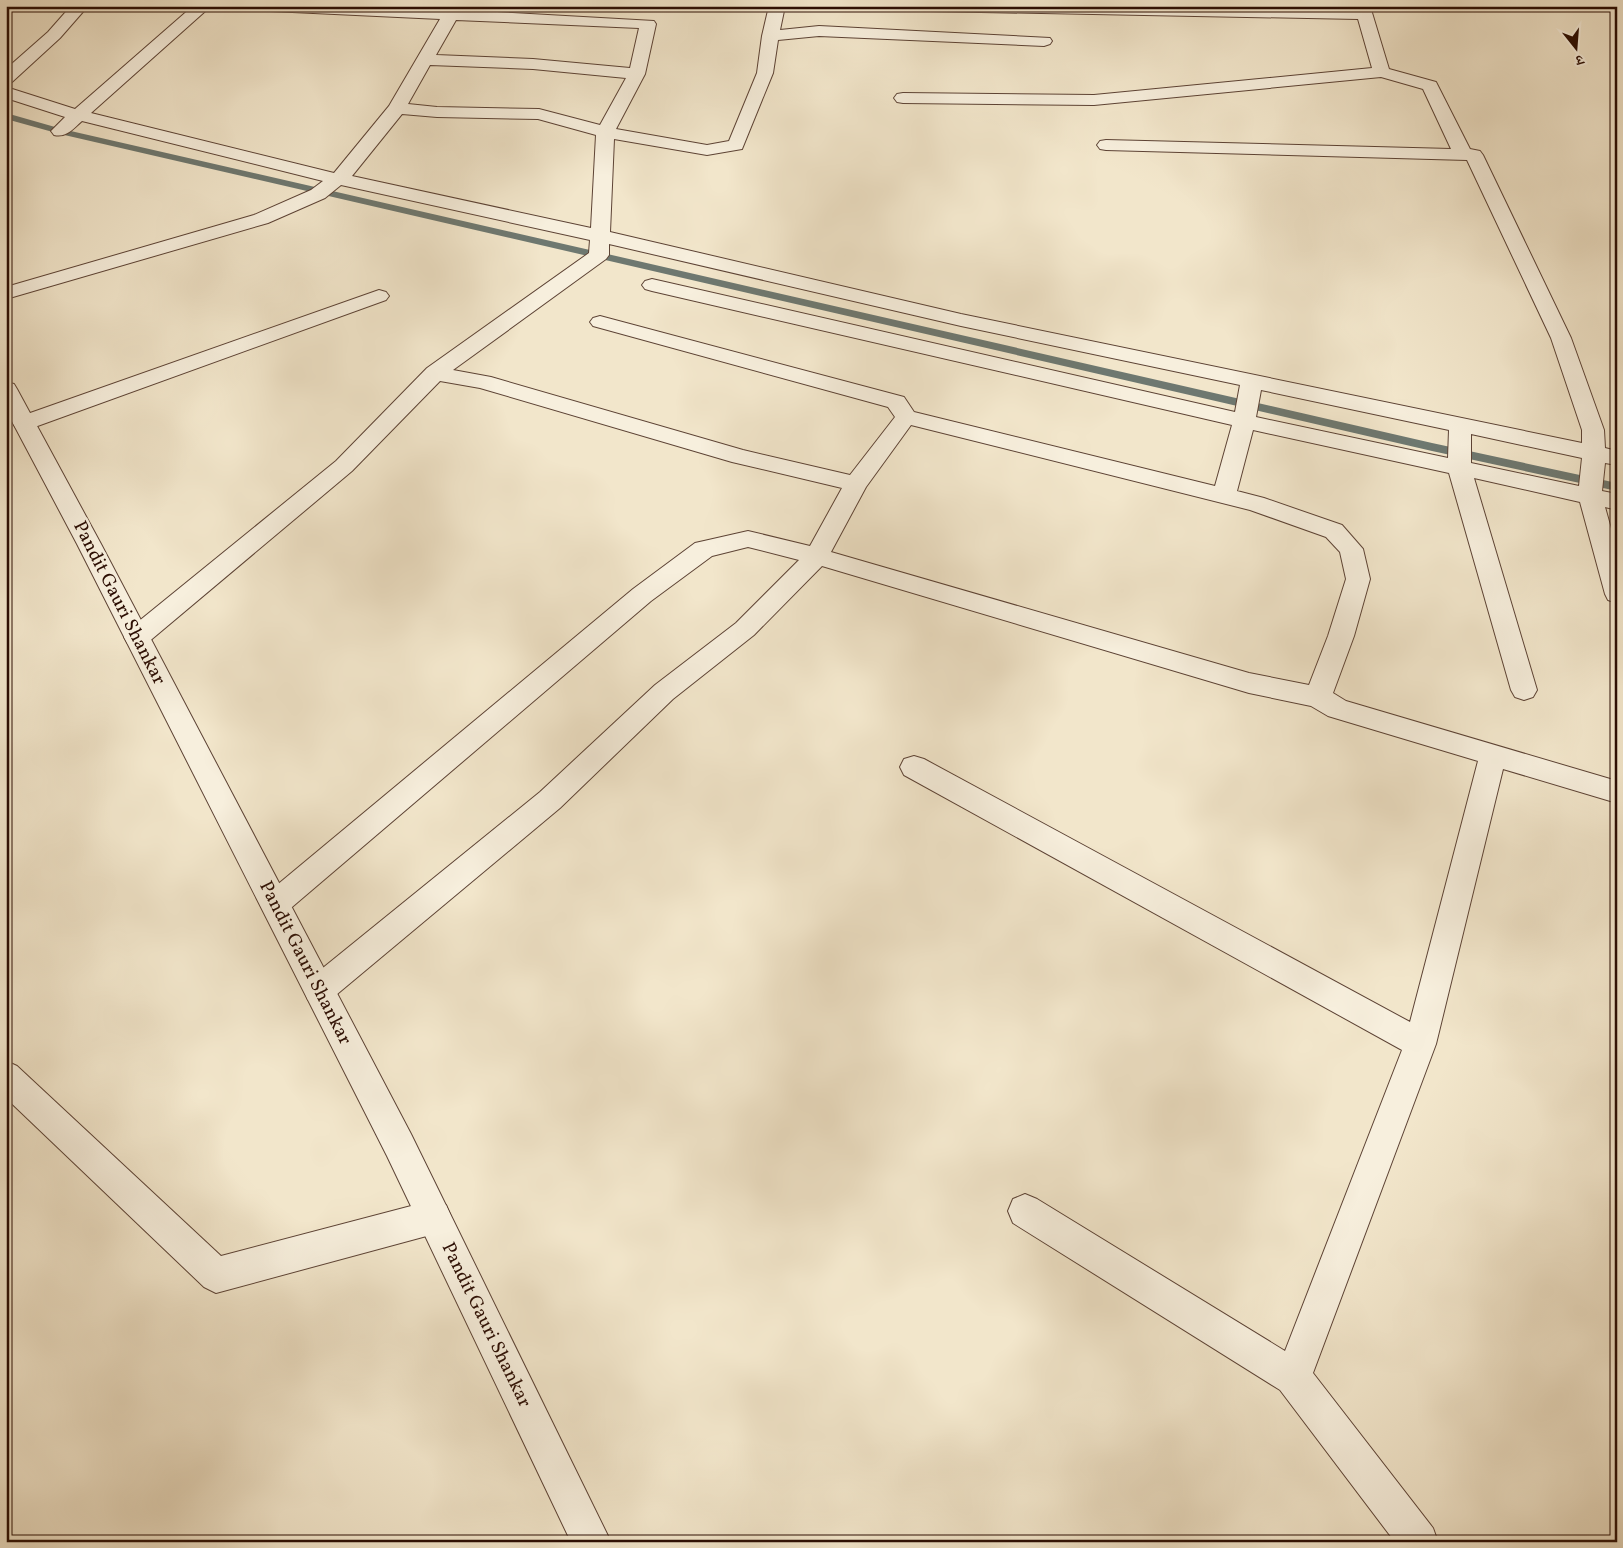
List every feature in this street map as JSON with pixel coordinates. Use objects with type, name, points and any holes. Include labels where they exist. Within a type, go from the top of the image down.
[{"type":"street","points":[[6,78],[54,35],[80,6]]},
{"type":"street","points":[[60,130],[203,6]]},
{"type":"street","points":[[137,637],[344,466],[435,373],[599,255],[605,132],[637,74],[648,24],[453,11],[271,6]]},
{"type":"street","points":[[396,108],[437,112],[539,114],[605,132],[707,150],[736,145],[766,73],[770,36],[777,6]]},
{"type":"street","points":[[931,6],[1363,10],[1382,72]]},
{"type":"street","points":[[6,293],[261,218],[318,194],[344,174],[396,108],[453,11]]},
{"type":"street","points":[[770,36],[819,31],[1044,41]]},
{"type":"street","points":[[424,60],[534,64],[637,74]]},
{"type":"street","points":[[903,98],[1094,100],[1382,72],[1430,86],[1462,154]]},
{"type":"street","points":[[6,92],[77,115],[338,179],[600,236],[960,320],[1617,458]]},
{"type":"street","points":[[1106,145],[1474,154],[1561,338],[1592,430],[1594,453],[1590,497],[1617,594]]},
{"type":"street","points":[[652,285],[1244,421],[1617,502]]},
{"type":"street","points":[[24,423],[379,296]]},
{"type":"street","points":[[600,322],[896,402],[906,417],[1224,495],[1334,531],[1351,549],[1358,579],[1341,636],[1318,697]]},
{"type":"street","points":[[435,373],[483,382],[740,457],[856,484]]},
{"type":"street","points":[[1224,495],[1244,421],[1252,381]]},
{"type":"street","name":"Pandit Gauri Shankar","points":[[6,389],[137,637],[319,990],[434,1217],[592,1542]]},
{"type":"street","points":[[319,990],[550,800],[664,692],[745,630],[817,556],[856,484],[906,417]]},
{"type":"street","points":[[1460,424],[1459,468],[1524,690]]},
{"type":"street","points":[[275,904],[642,595],[704,549],[748,539],[817,556],[1249,683],[1318,697],[1337,709],[1617,792]]},
{"type":"street","points":[[1293,1377],[1420,1044],[1493,756]]},
{"type":"street","points":[[914,767],[1420,1044]]},
{"type":"street","points":[[6,1076],[216,1275],[434,1217]]},
{"type":"street","points":[[1025,1211],[1293,1377],[1419,1542]]},
{"type":"waterway","points":[[6,116],[60,131],[1432,447],[1617,487]]}]
